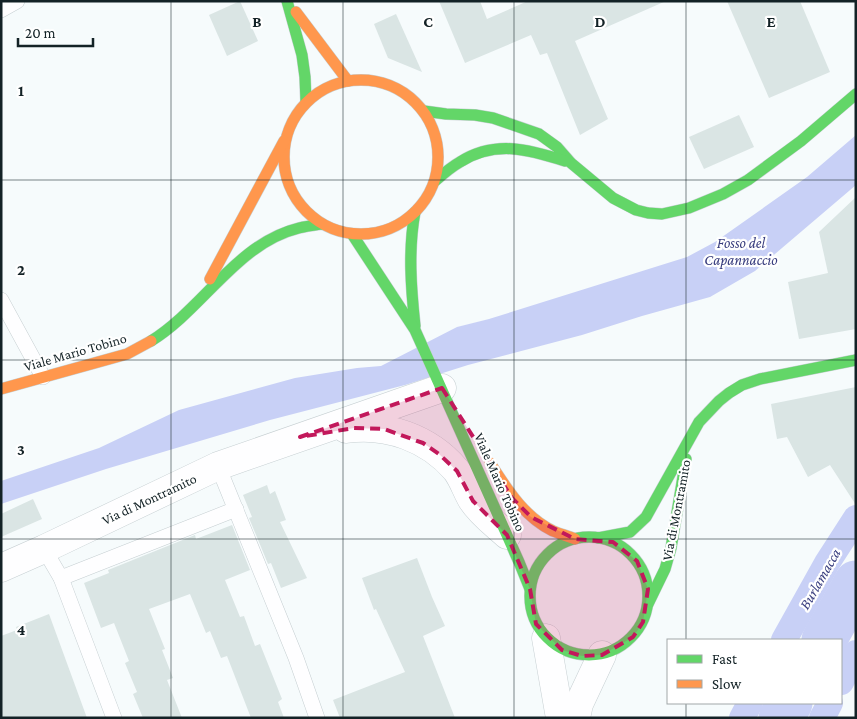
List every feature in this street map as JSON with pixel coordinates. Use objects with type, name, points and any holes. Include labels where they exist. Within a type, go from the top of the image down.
[{"type":"main road","points":[[288,2],[348,81]]},
{"type":"main road","points":[[288,2],[302,55],[306,102]]},
{"type":"main road","points":[[369,80],[390,85],[409,96],[424,111],[432,124],[439,152],[435,181],[423,203],[402,223],[386,230],[369,234],[352,234],[322,224],[306,211],[294,196],[286,177],[284,157],[286,138],[290,125],[297,113],[318,92],[348,81],[369,80]]},
{"type":"main road","points":[[424,111],[493,118],[539,134],[557,147],[571,163],[613,198],[636,210],[662,214],[689,208],[723,194],[748,180],[801,141],[856,94]]},
{"type":"main road","name":"Viale Mario Tobino","points":[[200,298],[286,138]]},
{"type":"main road","points":[[435,181],[454,165],[475,154],[491,149],[518,148],[571,163]]},
{"type":"main road","name":"Viale Mario Tobino","points":[[415,212],[410,241],[410,259],[415,330]]},
{"type":"main road","name":"Viale Mario Tobino","points":[[1,389],[126,354],[140,348],[169,329],[254,249],[298,227],[322,224]]},
{"type":"main road","name":"Viale Mario Tobino","points":[[352,234],[415,330],[530,589]]},
{"type":"main road","name":"Via di Montramito","points":[[598,538],[630,532],[641,523],[699,422],[719,401],[742,385],[760,378],[856,360]]},
{"type":"main road","name":"Viale Mario Tobino","points":[[439,382],[512,498],[531,517],[548,528],[575,539]]},
{"type":"main road","name":"Via di Montramito","points":[[648,604],[665,569],[672,548],[688,443]]},
{"type":"main road","points":[[586,537],[598,538],[613,542],[626,550],[637,561],[644,574],[648,589],[648,604],[643,622],[633,637],[619,648],[602,655],[582,656],[562,650],[546,638],[536,624],[530,607],[530,589],[533,575],[540,562],[550,552],[562,544],[575,539],[586,537]]},
{"type":"street","name":"Via di Montramito","points":[[1,568],[218,466],[300,437],[439,382]]},
{"type":"street","name":"Via di Montramito","points":[[300,437],[370,427],[401,433],[422,443],[439,454],[457,471],[473,501],[507,536]]},
{"type":"street","points":[[546,638],[560,718]]},
{"type":"street","points":[[576,718],[579,704],[602,655]]},
{"type":"lane","points":[[1,10],[17,1]]},
{"type":"lane","points":[[1,300],[43,377]]},
{"type":"lane","points":[[218,466],[296,658],[317,718]]},
{"type":"lane","points":[[62,578],[236,509]]},
{"type":"lane","points":[[44,549],[62,578],[114,718]]},
{"type":"highlighted area","points":[[442,388],[512,498],[531,517],[575,539],[613,542],[637,561],[648,589],[643,622],[633,637],[602,655],[582,656],[562,650],[536,624],[530,589],[507,535],[473,501],[457,471],[439,454],[423,443],[384,429],[354,428],[300,437]]},
{"type":"water","name":"Fosso del Capannaccio","points":[[856,135],[856,185],[755,271],[710,297],[582,335],[468,365],[405,385],[270,420],[106,469],[1,504],[1,481],[99,448],[179,410],[295,378],[381,366],[457,327],[489,319],[687,257],[715,242],[807,177]]},
{"type":"building","points":[[240,1],[258,41],[227,56],[209,15]]},
{"type":"building","points":[[439,1],[480,1],[487,19],[528,1],[666,1],[575,41],[608,119],[580,135],[547,53],[540,55],[531,35],[465,63]]},
{"type":"building","points":[[727,1],[800,1],[830,72],[769,98]]},
{"type":"building","points":[[396,14],[422,72],[388,58],[374,24]]},
{"type":"building","points":[[739,115],[754,147],[704,169],[689,137]]},
{"type":"building","points":[[856,197],[856,329],[799,339],[788,282],[828,273],[819,232]]},
{"type":"building","points":[[856,387],[856,505],[830,465],[808,477],[787,437],[777,439],[771,404]]},
{"type":"building","points":[[267,485],[270,494],[275,491],[286,520],[280,522],[307,578],[281,588],[271,563],[268,564],[249,518],[252,517],[243,495]]},
{"type":"building","points":[[33,499],[42,519],[1,537],[1,514]]},
{"type":"building","points":[[232,525],[250,570],[225,580],[240,617],[244,616],[255,646],[260,644],[282,699],[278,702],[284,718],[251,718],[227,656],[221,658],[210,631],[206,633],[190,594],[149,609],[165,649],[162,650],[173,678],[167,680],[182,718],[143,718],[133,694],[137,692],[125,663],[129,661],[114,623],[101,628],[84,583],[109,573],[108,570],[195,535],[196,539]]},
{"type":"building","points":[[417,558],[445,626],[423,636],[455,718],[340,718],[333,700],[405,672],[376,609],[374,610],[362,578]]},
{"type":"building","points":[[49,614],[87,718],[1,718],[1,636],[17,630],[16,627]]},
{"type":"waterway","name":"Burlamacca","points":[[785,639],[827,563],[856,518]]},
{"type":"waterway","name":"Burlamacca","points":[[825,639],[856,583]]},
{"type":"waterway","name":"Burlamacca","points":[[842,680],[856,653]]},
{"type":"waterway","name":"Burlamacca","points":[[742,718],[749,704]]},
{"type":"waterway","name":"Burlamacca","points":[[781,718],[789,704]]},
{"type":"waterway","name":"Burlamacca","points":[[822,718],[829,704]]},
{"type":"traffic: fast","points":[[287,1],[302,55],[306,102]]},
{"type":"traffic: fast","points":[[424,111],[493,118],[539,134],[557,147],[571,163],[613,198],[636,210],[662,214],[689,208],[723,194],[748,180],[801,141],[856,94]]},
{"type":"traffic: fast","points":[[435,181],[453,166],[473,155],[486,151],[499,149],[525,150],[565,161]]},
{"type":"traffic: fast","points":[[415,212],[411,255],[411,283],[415,326]]},
{"type":"traffic: fast","points":[[151,341],[170,328],[221,278],[257,247],[277,236],[299,228],[322,224]]},
{"type":"traffic: fast","points":[[352,234],[415,330],[530,589]]},
{"type":"traffic: fast","points":[[598,538],[630,532],[646,517],[699,422],[729,393],[742,385],[760,379],[856,360]]},
{"type":"traffic: fast","points":[[648,604],[665,569],[671,548],[686,459]]},
{"type":"traffic: fast","points":[[589,537],[612,541],[631,554],[644,573],[648,596],[644,619],[631,638],[612,651],[589,655],[566,651],[547,638],[534,619],[530,596],[534,573],[547,554],[566,541],[589,537]]},
{"type":"traffic: slow","points":[[296,12],[348,81]]},
{"type":"traffic: slow","points":[[361,80],[376,81],[391,86],[416,102],[432,127],[437,142],[438,157],[437,172],[432,187],[416,212],[391,228],[376,233],[361,234],[346,233],[331,228],[306,212],[290,187],[285,172],[284,157],[285,142],[290,127],[306,102],[331,86],[346,81],[361,80]]},
{"type":"traffic: slow","points":[[210,279],[284,141]]},
{"type":"traffic: slow","points":[[1,389],[127,354],[151,341]]},
{"type":"traffic: slow","points":[[490,463],[517,502],[533,518],[553,531],[575,539]]}]
